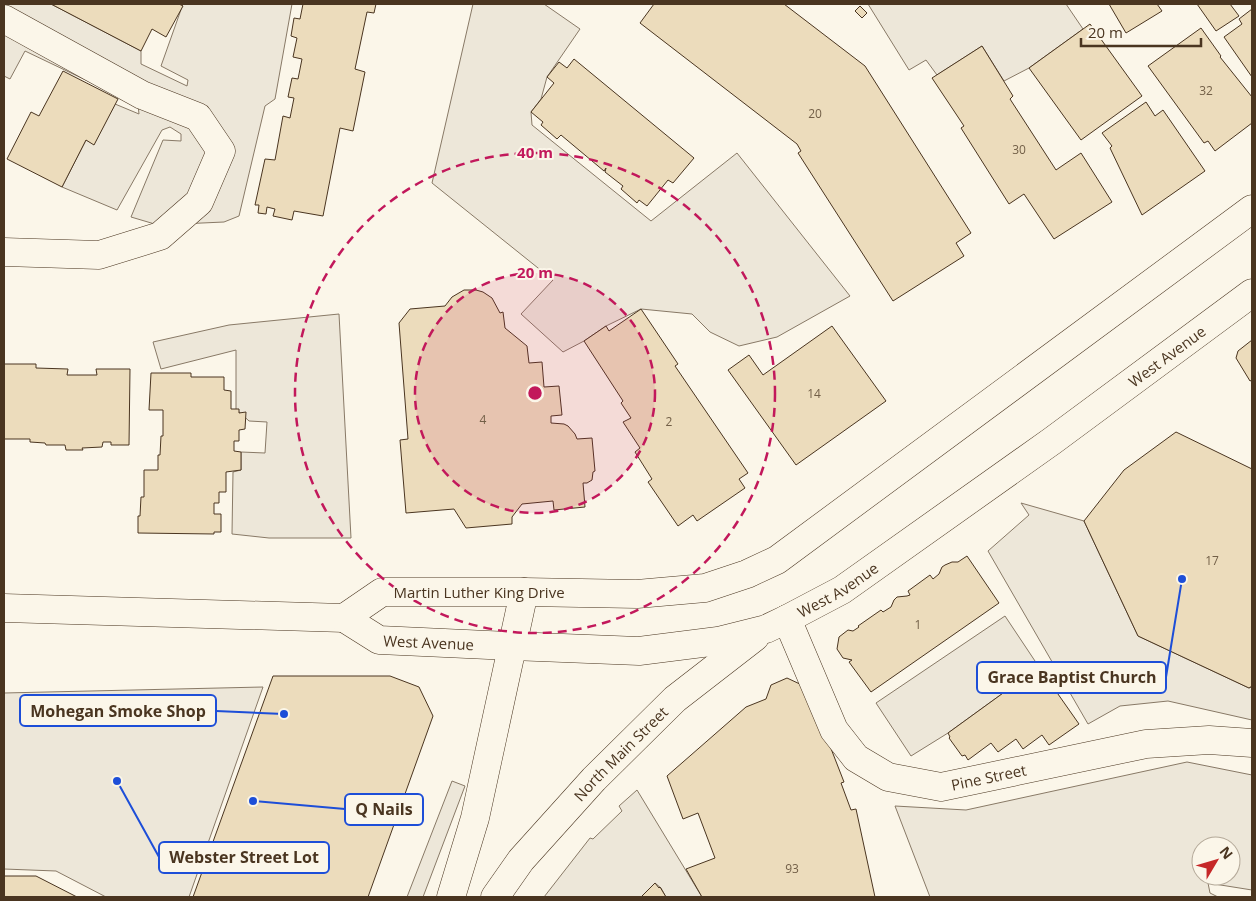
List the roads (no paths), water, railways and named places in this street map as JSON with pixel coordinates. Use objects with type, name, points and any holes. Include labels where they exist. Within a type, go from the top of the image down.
[{"type":"main road","points":[[4,19],[142,95],[198,117],[220,151],[200,202],[160,236],[99,255],[4,252]]},
{"type":"main road","name":"Martin Luther King Drive","points":[[344,618],[382,592],[637,594],[705,588],[747,574],[777,560],[1252,209]]},
{"type":"main road","name":"West Avenue","points":[[344,618],[379,640],[639,651],[718,642],[776,624],[842,590],[1052,441],[1252,293]]},
{"type":"main road","points":[[451,897],[475,818],[524,592]]},
{"type":"main road","points":[[4,608],[344,618]]},
{"type":"main road","name":"Pine Street","points":[[776,624],[834,730],[856,758],[888,777],[941,787],[1146,744],[1209,740],[1252,743]]},
{"type":"main road","name":"North Main Street","points":[[495,897],[527,853],[594,779],[646,726],[675,698],[776,624]]},
{"type":"place","name":"Grace Baptist Church","points":[[1182,579]]},
{"type":"place","name":"Mohegan Smoke Shop","points":[[284,714]]},
{"type":"place","name":"Webster Street Lot","points":[[117,781]]},
{"type":"place","name":"Q Nails","points":[[253,801]]}]
